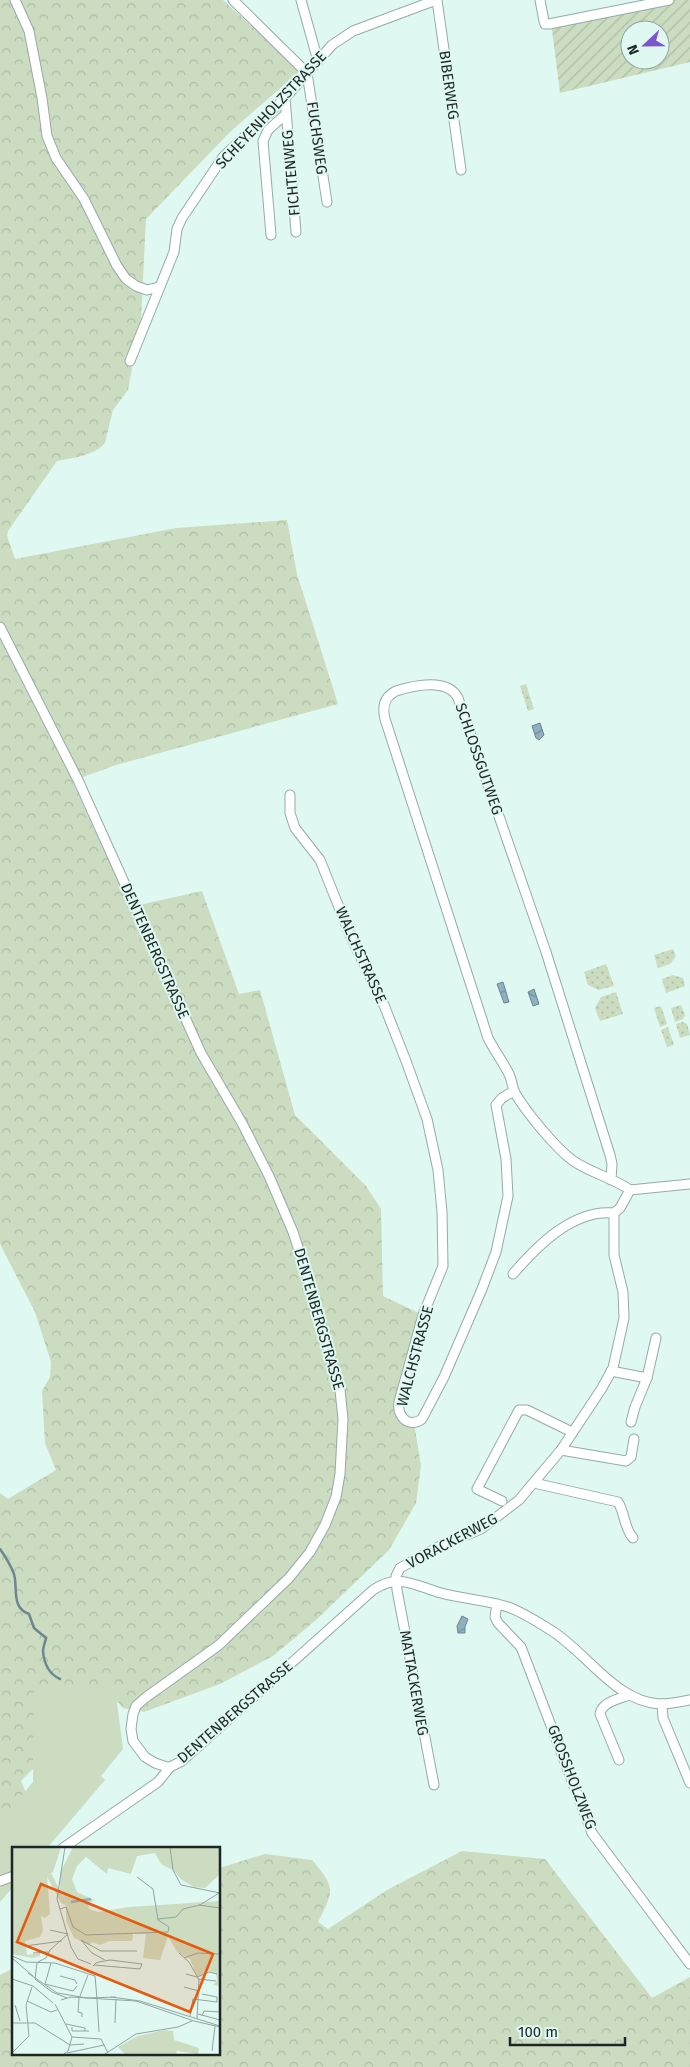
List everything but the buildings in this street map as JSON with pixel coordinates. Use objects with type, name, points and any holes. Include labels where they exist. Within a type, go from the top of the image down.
[{"type":"street","points":[[15,0],[29,31],[42,98],[46,136],[56,158],[84,199],[117,266],[126,279],[136,286],[147,290],[159,287]]},
{"type":"street","points":[[233,0],[307,73]]},
{"type":"street","points":[[301,0],[318,61]]},
{"type":"street","name":"SCHEYENHOLZSTRASSE","points":[[130,361],[174,252],[177,229],[182,218],[223,157],[285,98],[332,44],[353,31],[437,0]]},
{"type":"street","name":"BIBERWEG","points":[[437,0],[461,170]]},
{"type":"street","points":[[540,0],[545,24],[669,0]]},
{"type":"street","name":"FUCHSWEG","points":[[307,73],[326,202]]},
{"type":"street","name":"FICHTENWEG","points":[[285,98],[296,232]]},
{"type":"street","name":"FICHTENWEG","points":[[271,234],[263,141],[268,130],[286,114]]},
{"type":"street","name":"DENTENBERGSTRASSE","points":[[0,627],[78,780],[201,1053],[242,1123],[269,1176],[293,1232],[340,1390],[343,1419],[340,1474],[336,1496],[325,1525],[310,1552],[289,1578],[219,1645],[145,1698],[134,1711],[131,1729],[135,1746],[149,1760],[170,1767],[196,1750],[373,1590],[386,1582],[396,1580]]},
{"type":"street","name":"SCHLOSSGUTWEG","points":[[514,1092],[508,1073],[488,1038],[482,1023],[385,719],[385,700],[389,694],[396,691],[443,685],[452,690],[458,698],[549,961],[610,1155],[612,1164],[611,1180]]},
{"type":"street","name":"WALCHSTRASSE","points":[[290,795],[290,813],[295,828],[320,860],[351,937],[384,1005],[427,1119],[438,1170],[443,1230],[443,1266],[423,1315],[399,1402],[401,1416],[409,1422],[416,1422],[422,1419],[444,1377],[496,1252],[508,1196],[506,1159],[496,1105],[499,1100],[514,1092]]},
{"type":"street","points":[[514,1092],[564,1154],[591,1172],[630,1190],[690,1184]]},
{"type":"street","points":[[513,1274],[547,1239],[560,1229],[578,1220],[604,1213],[614,1213],[620,1208],[630,1190]]},
{"type":"street","name":"VORACKERWEG","points":[[396,1580],[400,1568],[438,1547],[468,1536],[489,1524],[513,1506],[561,1450],[587,1413],[612,1371],[620,1344],[624,1318],[623,1292],[614,1255],[614,1213]]},
{"type":"street","points":[[631,1422],[647,1378],[656,1338]]},
{"type":"street","points":[[612,1371],[647,1378]]},
{"type":"street","points":[[502,1502],[477,1489],[519,1410],[527,1410],[572,1432]]},
{"type":"street","points":[[561,1450],[626,1461],[631,1457],[634,1439]]},
{"type":"street","points":[[534,1483],[618,1502],[623,1509],[628,1532],[633,1538]]},
{"type":"street","points":[[396,1580],[453,1596],[510,1608],[554,1632],[629,1695],[639,1700],[662,1704],[690,1700]]},
{"type":"street","name":"MATTACKERWEG","points":[[396,1580],[434,1785]]},
{"type":"street","name":"GROSSHOLZWEG","points":[[497,1604],[495,1617],[498,1623],[521,1647],[592,1833],[690,1964]]},
{"type":"street","points":[[620,1760],[600,1714],[604,1705],[629,1695]]},
{"type":"street","points":[[662,1704],[663,1718],[690,1783]]},
{"type":"street","points":[[64,1847],[158,1782],[170,1767]]},
{"type":"green space","points":[[0,0],[223,0],[300,71],[230,132],[146,219],[141,318],[128,390],[113,410],[105,443],[89,454],[57,461],[8,531],[7,536],[15,559],[176,528],[287,520],[297,574],[338,704],[116,765],[72,781],[130,907],[202,891],[239,994],[260,990],[295,1115],[366,1186],[381,1209],[383,1296],[423,1315],[399,1409],[414,1423],[421,1466],[416,1503],[389,1550],[316,1620],[273,1656],[220,1684],[144,1712],[123,1708],[116,1700],[59,1742],[21,1781],[31,1805],[0,1836],[0,1493],[8,1499],[56,1470],[45,1443],[42,1391],[50,1377],[51,1362],[35,1312],[0,1244]]},
{"type":"green space","points":[[652,0],[690,0],[690,62],[670,67],[670,20],[620,20],[620,70],[656,70],[560,93],[551,22]]},
{"type":"green space","points":[[526,684],[534,709],[528,711],[520,686]]},
{"type":"green space","points":[[673,949],[676,956],[670,964],[658,968],[654,955]]},
{"type":"green space","points":[[606,964],[614,986],[599,990],[588,985],[584,972]]},
{"type":"green space","points":[[673,975],[683,978],[685,986],[666,993],[662,979]]},
{"type":"green space","points":[[616,992],[623,1014],[600,1021],[595,1008],[601,997]]},
{"type":"green space","points":[[681,1005],[685,1015],[683,1019],[675,1022],[671,1008]]},
{"type":"green space","points":[[661,1006],[667,1024],[660,1027],[654,1008]]},
{"type":"green space","points":[[683,1022],[687,1024],[690,1035],[680,1038],[676,1024]]},
{"type":"green space","points":[[668,1027],[674,1045],[667,1047],[661,1030]]},
{"type":"green space","points":[[115,1687],[123,1749],[101,1776],[105,1780],[48,1847],[12,1847],[12,1888],[0,1902],[0,1821],[33,1782],[34,1690]]},
{"type":"green space","points":[[462,1851],[545,1859],[652,1998],[690,1977],[690,2067],[0,2067],[0,1975],[12,1969],[12,2054],[220,2054],[220,1868],[265,1854],[312,1860],[329,1883],[329,1896],[318,1922],[328,1929],[387,1890]]},
{"type":"water","points":[[540,723],[544,735],[539,740],[536,738],[532,726]]},
{"type":"water","points":[[503,982],[509,1002],[504,1003],[497,984]]},
{"type":"water","points":[[534,989],[539,1004],[533,1006],[528,992]]},
{"type":"water","points":[[462,1616],[468,1619],[465,1633],[458,1633],[457,1626]]},
{"type":"waterway","points":[[0,1549],[14,1574],[17,1602],[23,1611],[29,1614],[34,1628],[46,1638],[43,1651],[46,1664],[50,1671],[60,1679]]}]
